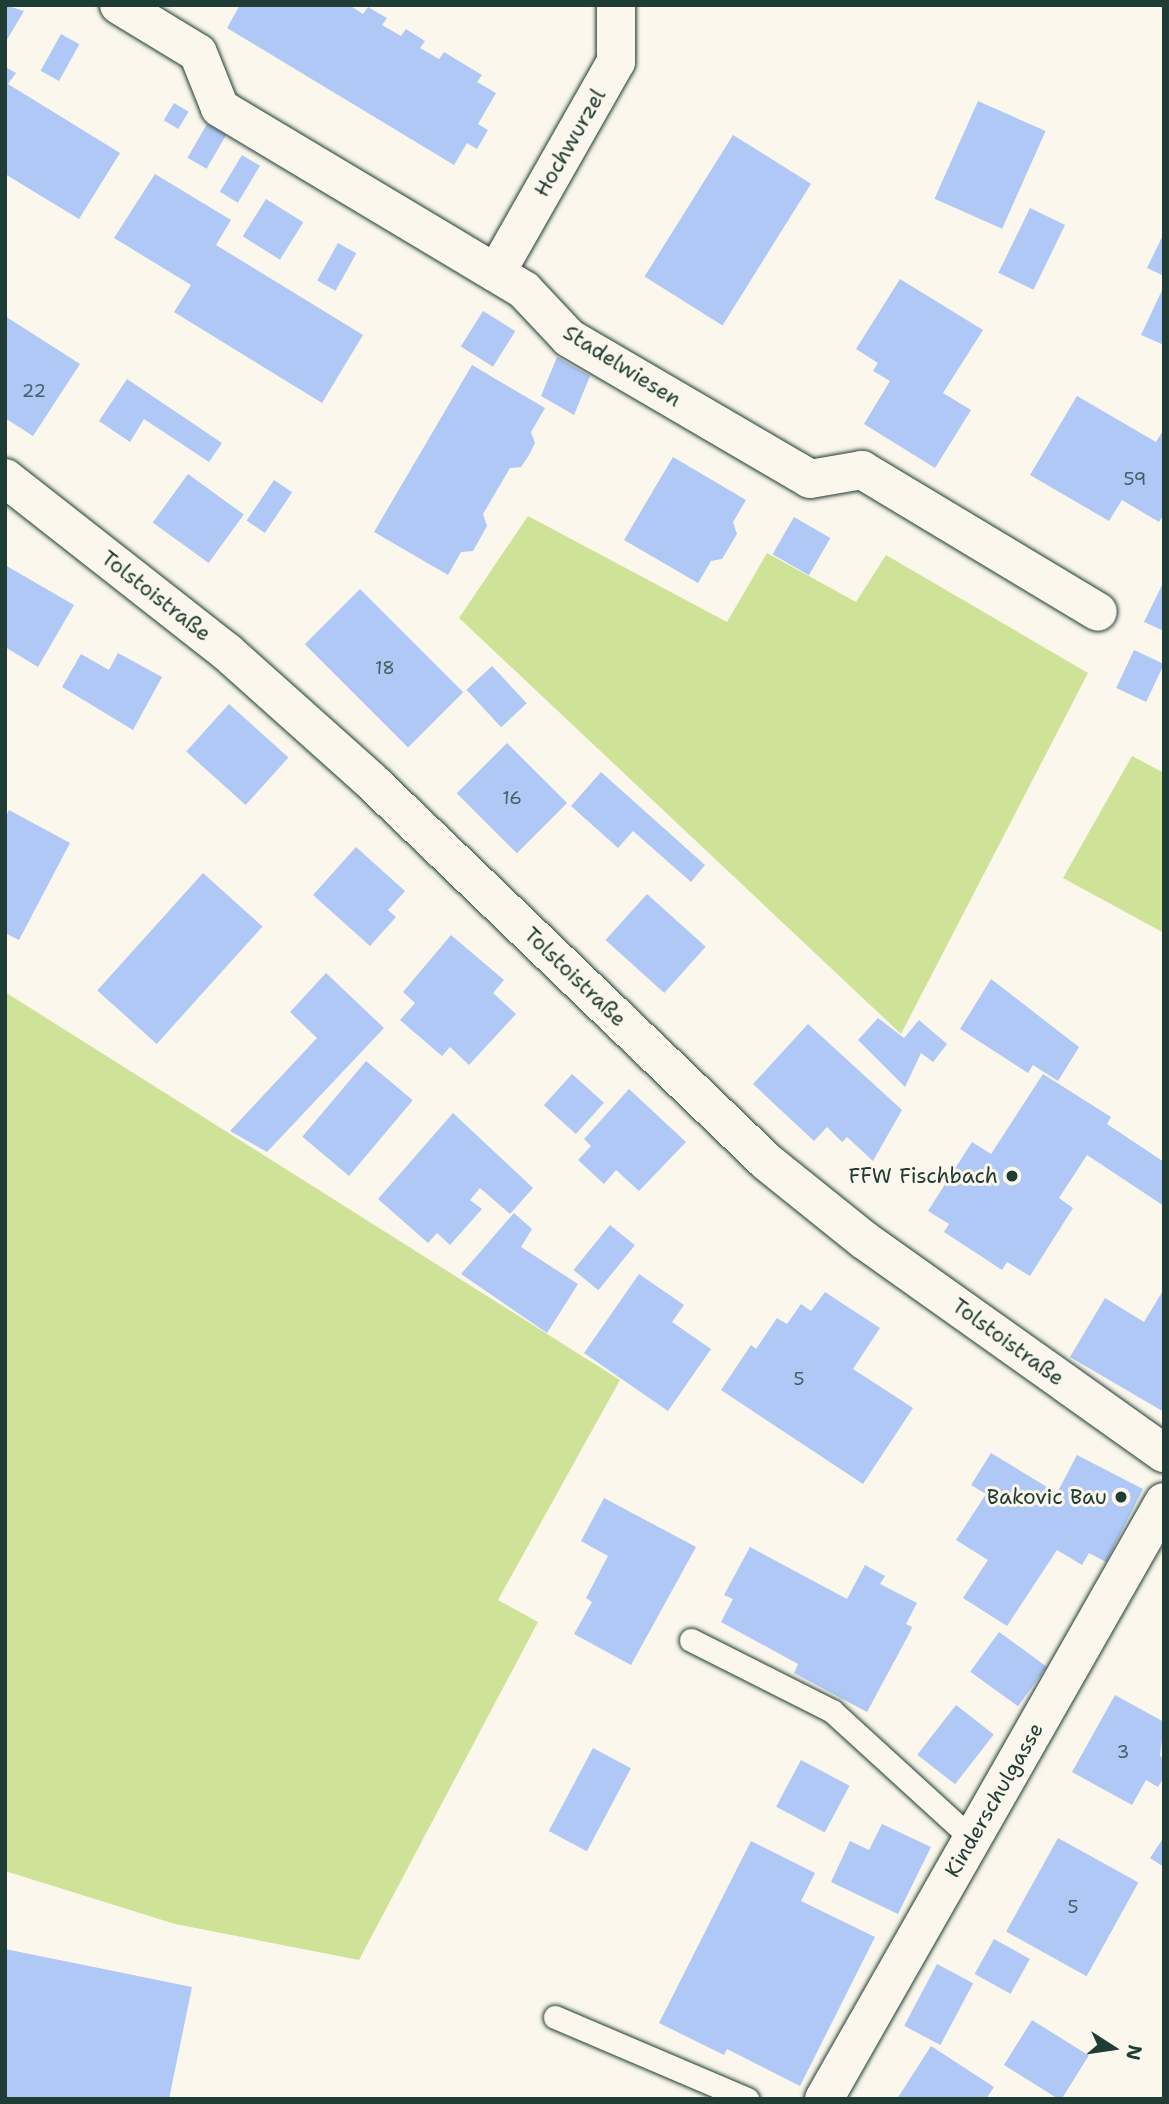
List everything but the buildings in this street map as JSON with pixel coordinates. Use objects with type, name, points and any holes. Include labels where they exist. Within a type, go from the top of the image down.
[{"type":"street","name":"Stadelwiesen","points":[[119,5],[198,53],[220,108],[524,290],[569,338],[810,479],[862,470],[1098,612]]},
{"type":"street","name":"Hochwurzel","points":[[496,273],[616,62],[616,5]]},
{"type":"street","name":"Tolstoistraße","points":[[5,478],[227,652],[369,779],[768,1163],[864,1240],[1164,1453]]},
{"type":"street","name":"Kinderschulgasse","points":[[824,2099],[1164,1502]]},
{"type":"lane","points":[[691,1640],[832,1711],[972,1839]]},
{"type":"lane","points":[[555,2017],[747,2099]]},
{"type":"green space","points":[[528,516],[727,622],[767,553],[856,602],[886,555],[1088,673],[901,1034],[459,618]]},
{"type":"green space","points":[[1132,756],[1164,773],[1164,933],[1063,878]]},
{"type":"green space","points":[[5,992],[620,1380],[498,1600],[538,1622],[359,1960],[175,1924],[5,1871]]},
{"type":"place","name":"FFW Fischbach","points":[[1012,1176]]},
{"type":"place","name":"Bakovic Bau","points":[[1121,1497]]}]
